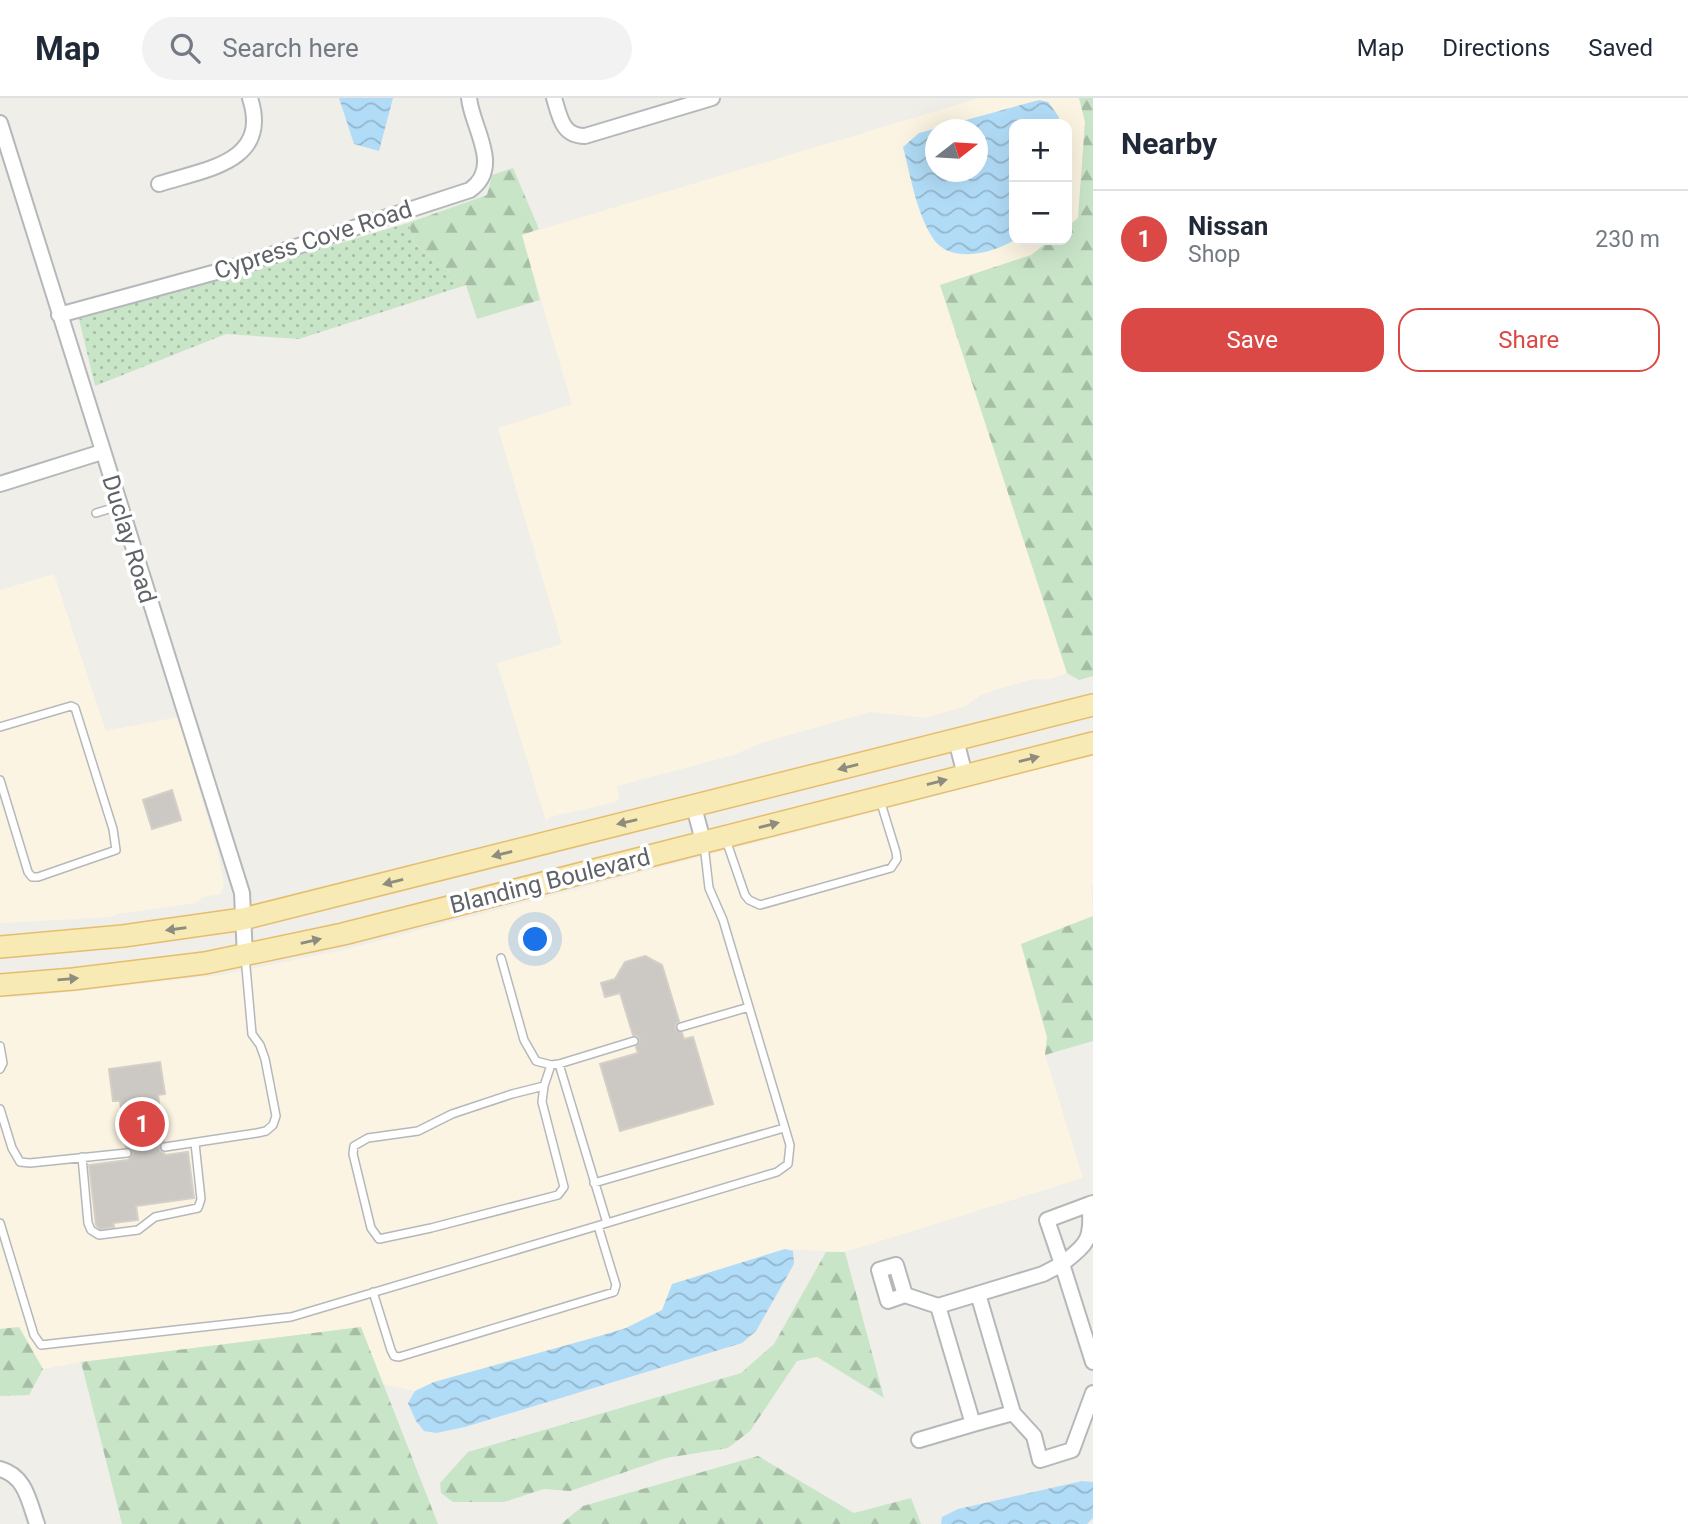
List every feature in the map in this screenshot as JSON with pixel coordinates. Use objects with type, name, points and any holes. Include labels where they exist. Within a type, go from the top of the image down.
[{"type":"main road","name":"Blanding Boulevard","points":[[0,947],[123,936],[243,919],[1093,705]]},
{"type":"main road","name":"Blanding Boulevard","points":[[0,985],[152,971],[245,956],[343,934],[1093,743]]},
{"type":"street","points":[[159,184],[226,162],[243,153],[255,127],[250,98]]},
{"type":"street","name":"Cypress Cove Road","points":[[59,316],[231,268],[470,190],[484,176],[485,156],[469,98]]},
{"type":"street","points":[[554,98],[562,124],[568,132],[585,136],[712,98]]},
{"type":"street","name":"Duclay Road","points":[[0,123],[242,893],[245,956]]},
{"type":"street","points":[[0,484],[102,452]]},
{"type":"street","points":[[956,740],[965,775]]},
{"type":"street","points":[[694,807],[703,841]]},
{"type":"street","points":[[905,1295],[938,1306],[1043,1274],[1062,1264],[1086,1245],[1091,1232],[1092,1204],[1047,1220],[1062,1264],[1093,1362]]},
{"type":"street","points":[[978,1294],[1013,1413],[1034,1436],[1040,1460],[1072,1450],[1093,1393]]},
{"type":"street","points":[[938,1306],[973,1424]]},
{"type":"street","points":[[919,1440],[1013,1413]]},
{"type":"street","points":[[0,1469],[14,1475],[26,1490],[37,1524]]},
{"type":"lane","points":[[96,513],[119,506]]},
{"type":"lane","points":[[0,727],[71,706],[75,708],[113,830],[116,850],[32,877],[28,872],[0,780]]},
{"type":"lane","points":[[725,836],[742,890],[749,900],[760,905],[891,868],[897,859],[896,852],[879,797]]},
{"type":"lane","points":[[0,818],[10,815]]},
{"type":"lane","points":[[0,1223],[34,1335],[41,1345],[292,1317],[777,1172],[784,1168],[790,1158],[789,1145],[720,913],[709,888],[703,841]]},
{"type":"lane","points":[[164,1147],[266,1131],[273,1125],[276,1116],[265,1059],[252,1034],[245,956]]},
{"type":"lane","points":[[501,958],[527,1047],[536,1061],[555,1065],[634,1041]]},
{"type":"lane","points":[[681,1027],[749,1007]]},
{"type":"lane","points":[[0,1046],[1,1065]]},
{"type":"lane","points":[[544,1087],[512,1094],[452,1115],[418,1131],[368,1138],[354,1146],[353,1154],[371,1228],[379,1239],[558,1195],[564,1186],[542,1102],[544,1087],[555,1065]]},
{"type":"lane","points":[[555,1065],[607,1223]]},
{"type":"lane","points":[[0,1109],[12,1149],[20,1162],[127,1153]]},
{"type":"lane","points":[[594,1183],[784,1128]]},
{"type":"lane","points":[[82,1157],[88,1223],[99,1235],[110,1234],[138,1230],[155,1217],[198,1208],[201,1199],[195,1143]]},
{"type":"lane","points":[[373,1292],[391,1350],[394,1356],[399,1357],[614,1292],[616,1285],[598,1226]]},
{"type":"shaded area","points":[[980,98],[1079,98],[1085,122],[1078,218],[1072,223],[1072,119],[1009,119],[1009,245],[1044,245],[1031,255],[940,285],[1067,673],[995,690],[981,695],[964,707],[925,718],[871,712],[761,743],[734,755],[617,786],[619,799],[616,802],[550,817],[546,821],[497,663],[562,644],[498,428],[572,404],[522,235]]},
{"type":"shaded area","points":[[54,574],[106,731],[178,717],[217,850],[224,883],[221,894],[203,897],[196,903],[117,914],[113,917],[0,923],[0,590]]},
{"type":"shaded area","points":[[1093,755],[1093,916],[1021,944],[1047,1037],[1045,1055],[1083,1178],[845,1252],[785,1249],[626,1328],[434,1382],[415,1391],[382,1384],[361,1327],[43,1369],[19,1327],[0,1329],[0,997],[24,997],[221,975],[343,950]]},
{"type":"green space","points":[[1079,98],[1093,98],[1093,676],[1079,680],[1067,673],[940,285],[1031,255],[1044,245],[1072,245],[1072,223],[1078,218],[1085,122]]},
{"type":"green space","points":[[513,168],[539,229],[522,235],[540,300],[477,319],[466,285],[415,244],[408,223],[487,195],[492,175]]},
{"type":"green space","points":[[408,223],[415,244],[466,285],[299,339],[226,334],[95,386],[79,319]]},
{"type":"green space","points":[[1093,916],[1093,1041],[1045,1055],[1047,1037],[1021,944]]},
{"type":"green space","points":[[826,1252],[845,1252],[884,1398],[817,1357],[797,1361],[750,1431],[728,1448],[666,1458],[570,1491],[544,1489],[504,1502],[453,1502],[441,1493],[440,1483],[468,1452],[741,1373],[774,1344]]},
{"type":"green space","points":[[19,1327],[43,1369],[29,1395],[0,1396],[0,1329]]},
{"type":"green space","points":[[361,1327],[438,1524],[122,1524],[81,1362]]},
{"type":"green space","points":[[758,1456],[854,1513],[911,1498],[921,1524],[561,1524],[583,1506]]},
{"type":"water","points":[[339,98],[393,98],[379,151],[354,144]]},
{"type":"water","points":[[1039,100],[1048,102],[1059,117],[1009,119],[1009,243],[985,252],[951,252],[934,240],[918,207],[903,147],[919,133],[925,131],[925,182],[988,182],[988,119],[970,119]]},
{"type":"water","points":[[785,1249],[793,1251],[794,1264],[756,1331],[742,1343],[465,1427],[436,1433],[424,1431],[408,1403],[415,1391],[434,1382],[626,1328],[662,1310],[672,1284]]},
{"type":"water","points":[[1082,1481],[1093,1482],[1093,1518],[1087,1524],[941,1524],[942,1517],[958,1509]]},
{"type":"building","points":[[172,790],[181,820],[152,829],[143,800]]},
{"type":"building","points":[[645,956],[662,965],[679,1021],[675,1029],[682,1033],[684,1039],[693,1037],[713,1104],[620,1131],[600,1064],[638,1053],[636,1047],[640,1040],[633,1035],[620,993],[605,997],[601,983],[615,979],[625,962]]},
{"type":"building","points":[[160,1062],[165,1094],[158,1095],[164,1141],[159,1149],[166,1155],[188,1152],[194,1198],[136,1206],[138,1220],[113,1223],[114,1227],[100,1229],[96,1225],[89,1165],[128,1160],[133,1153],[126,1147],[120,1101],[113,1101],[109,1069]]},
{"type":"place","name":"Nissan","points":[[142,1124]]}]
